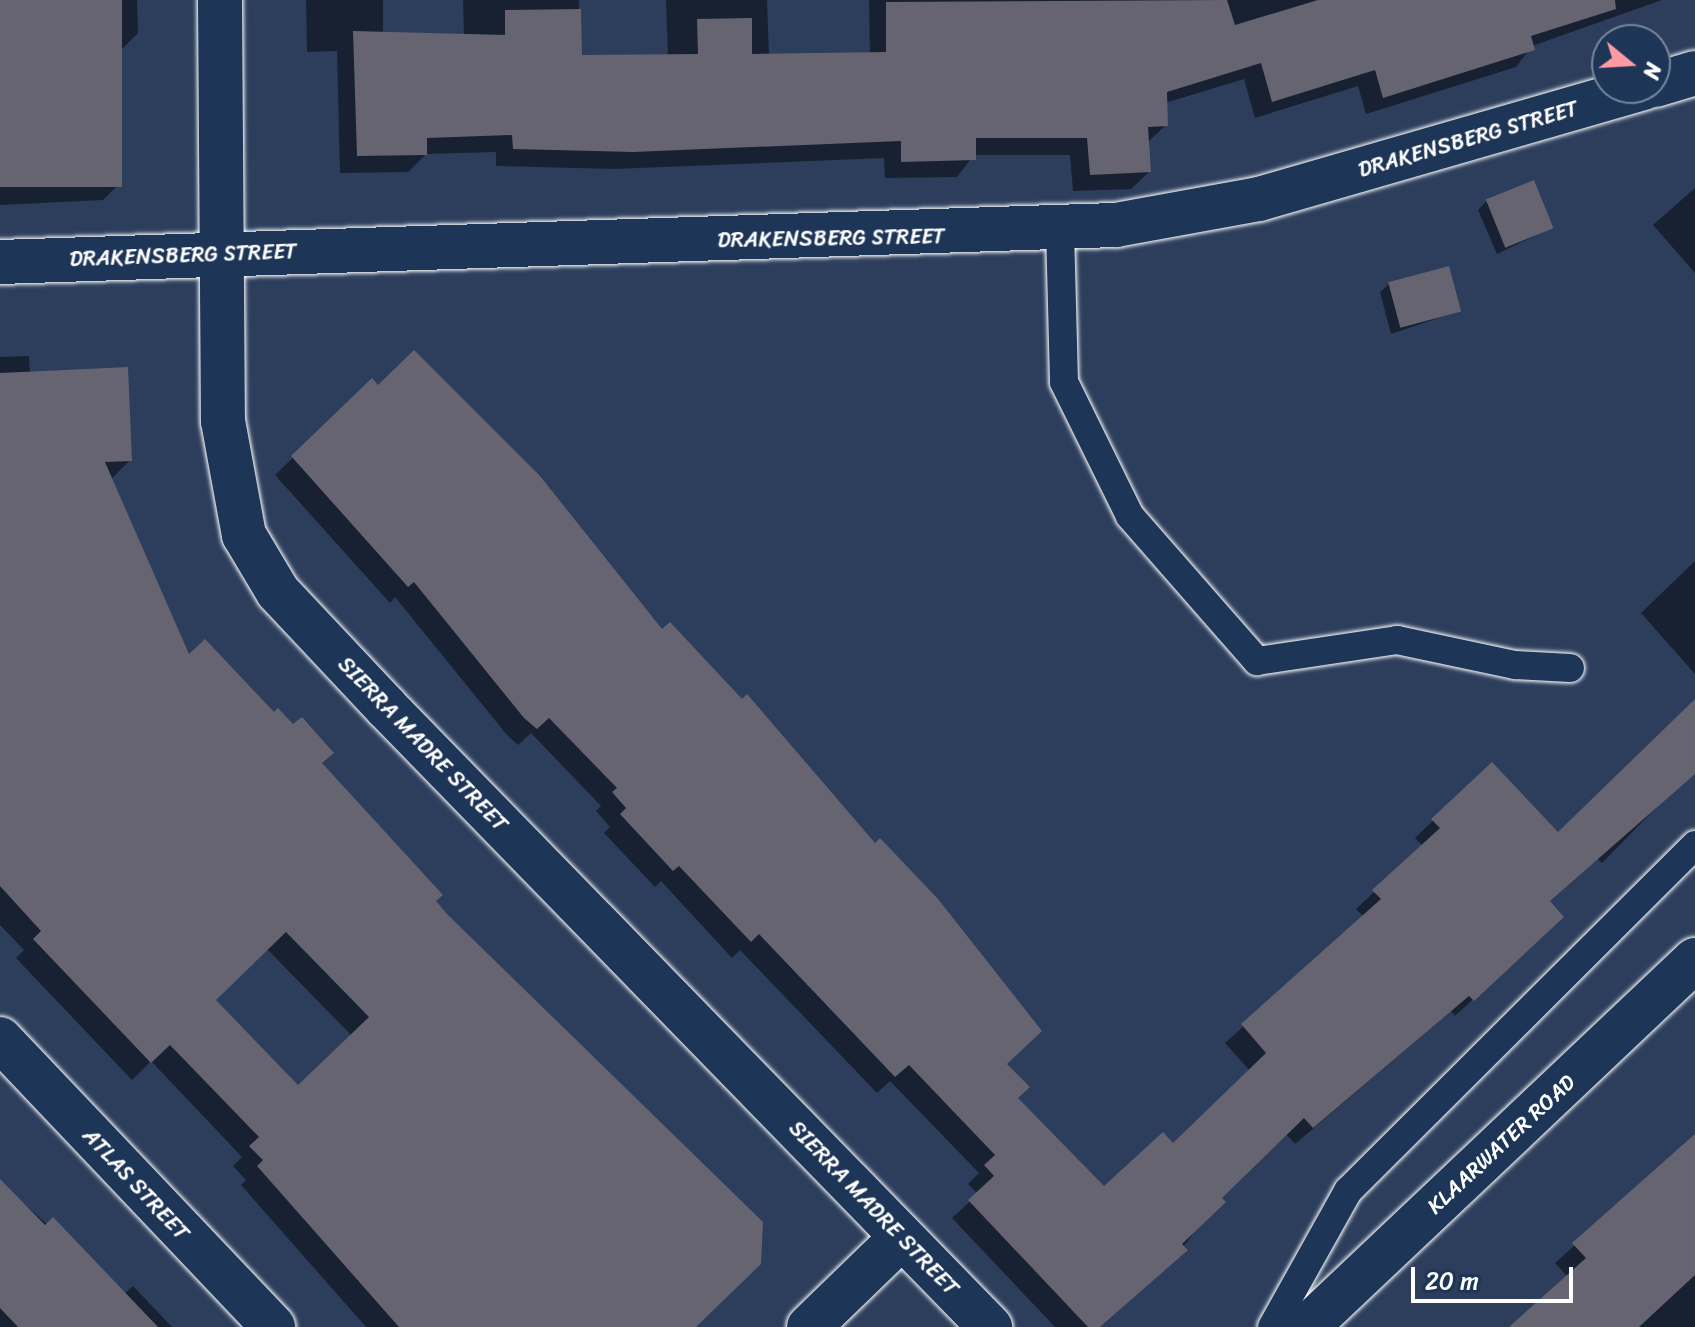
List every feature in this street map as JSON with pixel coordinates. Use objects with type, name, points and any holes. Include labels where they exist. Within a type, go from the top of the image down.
[{"type":"street","name":"SIERRA MADRE STREET","points":[[220,0],[230,481],[244,535],[278,592],[990,1327]]},
{"type":"street","points":[[1671,80],[1695,73]]},
{"type":"street","name":"DRAKENSBERG STREET","points":[[0,262],[1060,229],[1259,199],[1591,103]]},
{"type":"street","name":"KLAARWATER ROAD","points":[[1307,1327],[1695,960]]},
{"type":"street","name":"ATLAS STREET","points":[[0,1039],[273,1327]]},
{"type":"street","points":[[809,1327],[902,1237]]},
{"type":"lane","points":[[1060,229],[1064,382],[1130,516],[1257,661],[1397,640],[1515,665],[1570,668]]},
{"type":"lane","points":[[1272,1327],[1348,1191],[1695,845]]},
{"type":"building","points":[[0,0],[122,0],[122,187],[0,187]]},
{"type":"building","points":[[1227,0],[1235,25],[1318,0],[1615,0],[1616,9],[1531,36],[1535,50],[1383,98],[1375,70],[1272,102],[1261,63],[1167,92],[1168,126],[1148,127],[1151,172],[1090,175],[1087,138],[976,138],[976,160],[901,162],[901,141],[633,152],[513,149],[512,135],[427,138],[427,155],[357,156],[353,31],[505,35],[505,10],[581,9],[582,55],[698,54],[697,19],[752,18],[752,54],[886,52],[886,2]]},
{"type":"building","points":[[1534,180],[1553,228],[1505,248],[1486,199]]},
{"type":"building","points":[[1449,266],[1461,311],[1400,328],[1388,282]]},
{"type":"building","points":[[414,350],[540,476],[662,629],[670,622],[742,699],[747,694],[875,843],[880,838],[938,899],[1042,1031],[1007,1064],[1030,1087],[1018,1098],[1104,1186],[1163,1132],[1173,1143],[1266,1053],[1241,1024],[1381,899],[1372,890],[1440,828],[1431,819],[1492,762],[1558,832],[1695,699],[1695,774],[1550,901],[1564,917],[1474,1001],[1469,996],[1313,1128],[1304,1118],[1222,1198],[1226,1202],[1182,1244],[1188,1250],[1100,1327],[1088,1327],[968,1200],[994,1176],[984,1165],[995,1155],[909,1065],[895,1077],[759,934],[751,942],[679,866],[673,871],[620,814],[626,808],[612,792],[617,788],[549,718],[537,729],[524,718],[414,582],[408,587],[291,456],[372,378],[378,385]]},
{"type":"building","points":[[128,367],[132,461],[105,462],[189,654],[205,639],[274,712],[278,708],[293,724],[302,717],[334,753],[322,763],[443,895],[436,901],[447,914],[763,1222],[761,1264],[696,1327],[399,1327],[257,1166],[263,1160],[249,1146],[259,1137],[170,1045],[151,1063],[33,939],[41,931],[0,886],[0,373]],"holes":[[[286,932],[369,1017],[298,1085],[216,1000]]]},
{"type":"building","points":[[1695,1134],[1695,1275],[1639,1327],[1509,1327],[1586,1258],[1572,1243]]},
{"type":"building","points":[[0,1179],[45,1225],[53,1217],[158,1327],[18,1327],[0,1308]]}]
